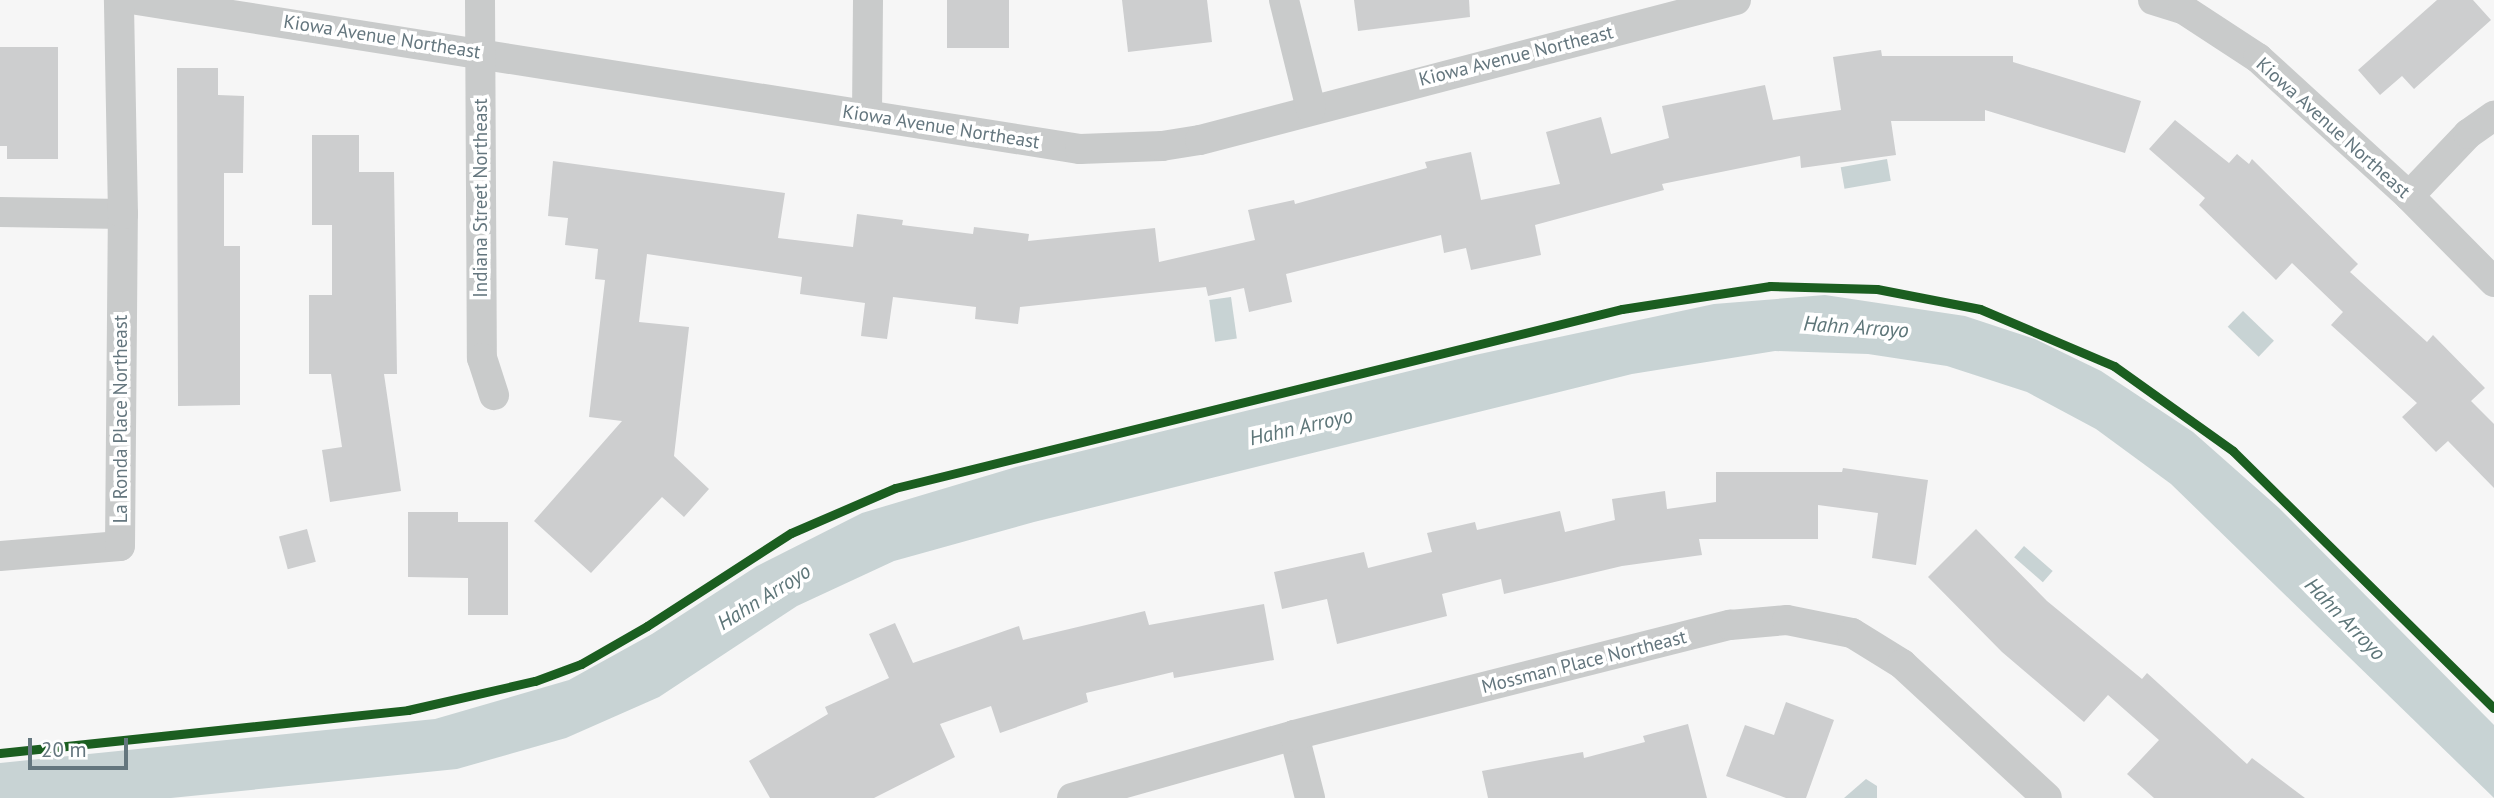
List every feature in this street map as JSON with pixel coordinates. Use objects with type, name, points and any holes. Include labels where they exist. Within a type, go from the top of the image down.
[{"type":"street","name":"La Ronda Place Northeast","points":[[0,556],[120,546],[123,214],[119,0]]},
{"type":"street","name":"Kiowa Avenue Northeast","points":[[136,0],[481,51],[1080,149],[1162,146],[1311,109],[1698,4],[1736,0]]},
{"type":"street","name":"Indiana Street Northeast","points":[[480,0],[482,358],[494,395]]},
{"type":"street","points":[[867,115],[868,0]]},
{"type":"street","points":[[1284,0],[1311,109]]},
{"type":"street","name":"Kiowa Avenue Northeast","points":[[2153,0],[2185,5],[2259,58],[2409,196],[2494,282]]},
{"type":"street","points":[[2409,196],[2468,134],[2494,116]]},
{"type":"street","points":[[0,212],[123,214]]},
{"type":"street","name":"Mossman Place Northeast","points":[[1072,798],[1294,735],[1730,625],[1787,620],[1852,633],[1902,664],[2047,798]]},
{"type":"street","points":[[1294,735],[1310,798]]},
{"type":"water","points":[[1887,159],[1891,181],[1845,189],[1841,167]]},
{"type":"water","name":"Hahn Arroyo","points":[[1825,295],[1965,316],[2035,339],[2101,371],[2193,432],[2279,508],[2494,725],[2494,798],[2171,484],[2096,429],[2027,392],[1947,366],[1868,354],[1775,351],[1632,374],[1034,522],[894,561],[797,606],[659,697],[566,738],[457,769],[171,798],[0,798],[0,763],[435,719],[569,680],[652,634],[757,566],[862,513],[1016,467],[1475,355],[1714,304]]},
{"type":"water","points":[[1231,297],[1237,339],[1215,342],[1209,300]]},
{"type":"water","points":[[2243,311],[2274,341],[2259,357],[2228,327]]},
{"type":"water","points":[[2024,546],[2053,571],[2043,582],[2014,557]]},
{"type":"water","points":[[1866,779],[1877,786],[1877,798],[1844,798]]},
{"type":"building","points":[[947,0],[1009,0],[1009,48],[947,48]]},
{"type":"building","points":[[1122,0],[1207,0],[1212,42],[1128,52]]},
{"type":"building","points":[[1354,0],[1469,0],[1470,17],[1358,31]]},
{"type":"building","points":[[2437,0],[2473,0],[2491,20],[2414,89],[2402,76],[2380,95],[2358,70]]},
{"type":"building","points":[[0,47],[58,47],[58,159],[7,159],[7,146],[0,146]]},
{"type":"building","points":[[1881,50],[1882,56],[2013,56],[2013,62],[2141,101],[2125,153],[1985,110],[1985,121],[1891,121],[1896,155],[1801,168],[1800,156],[1662,184],[1664,190],[1535,225],[1541,255],[1471,270],[1466,248],[1444,253],[1441,235],[1286,274],[1292,302],[1249,312],[1244,288],[1208,296],[1206,287],[1020,307],[1018,324],[975,319],[976,307],[893,297],[887,339],[861,336],[865,303],[800,294],[802,277],[647,254],[639,322],[689,327],[674,456],[709,489],[684,517],[662,497],[591,573],[534,521],[622,421],[589,417],[605,280],[595,279],[598,249],[565,245],[568,218],[548,216],[553,161],[785,193],[778,238],[853,247],[857,214],[903,220],[902,225],[973,234],[974,227],[1029,234],[1028,241],[1155,228],[1159,262],[1255,240],[1248,210],[1294,200],[1295,204],[1427,168],[1425,162],[1471,152],[1481,200],[1560,184],[1546,132],[1601,117],[1611,154],[1669,138],[1662,106],[1765,85],[1773,120],[1841,110],[1833,57]]},
{"type":"building","points":[[177,68],[218,68],[218,95],[244,96],[243,173],[224,173],[224,246],[240,246],[240,405],[178,406]]},
{"type":"building","points":[[2175,120],[2229,163],[2237,154],[2249,164],[2252,159],[2358,264],[2350,272],[2427,342],[2433,335],[2485,388],[2471,401],[2494,424],[2494,488],[2448,441],[2436,452],[2402,417],[2417,403],[2331,325],[2343,312],[2292,263],[2276,280],[2199,205],[2205,198],[2149,149]]},
{"type":"building","points":[[312,135],[359,135],[359,172],[394,172],[397,374],[384,374],[401,491],[330,502],[322,450],[342,447],[331,374],[309,374],[309,295],[332,295],[332,225],[312,225]]},
{"type":"building","points":[[1843,468],[1928,480],[1916,565],[1872,558],[1878,513],[1818,505],[1818,539],[1699,539],[1702,555],[1622,566],[1504,594],[1501,579],[1442,594],[1447,616],[1337,644],[1327,599],[1282,609],[1274,572],[1364,552],[1368,568],[1432,552],[1427,533],[1475,522],[1477,530],[1560,511],[1565,532],[1615,520],[1612,499],[1665,491],[1667,509],[1716,502],[1716,472],[1842,472]]},
{"type":"building","points":[[408,512],[458,512],[458,522],[508,522],[508,615],[468,615],[468,578],[408,577]]},
{"type":"building","points":[[307,529],[316,562],[288,569],[279,537]]},
{"type":"building","points":[[1976,529],[2047,601],[2142,679],[2147,673],[2247,764],[2252,758],[2305,798],[2154,798],[2127,774],[2159,740],[2108,695],[2084,722],[2002,652],[1928,577]]},
{"type":"building","points":[[1264,604],[1274,660],[1174,678],[1173,672],[1086,693],[1088,702],[1000,733],[991,706],[940,724],[955,757],[874,798],[770,798],[749,761],[828,714],[825,707],[889,678],[869,634],[895,623],[913,663],[1019,626],[1023,640],[1145,611],[1149,625]]},
{"type":"building","points":[[1786,702],[1834,720],[1806,798],[1786,798],[1726,776],[1745,725],[1774,735]]},
{"type":"building","points":[[1688,724],[1707,798],[1488,798],[1482,771],[1583,752],[1584,758],[1645,742],[1643,736]]},
{"type":"cycle path","points":[[0,753],[408,710],[535,681],[581,664],[647,626],[791,533],[895,488],[1622,309],[1770,286],[1877,289],[1980,309],[2114,366],[2233,451],[2494,708]]}]
